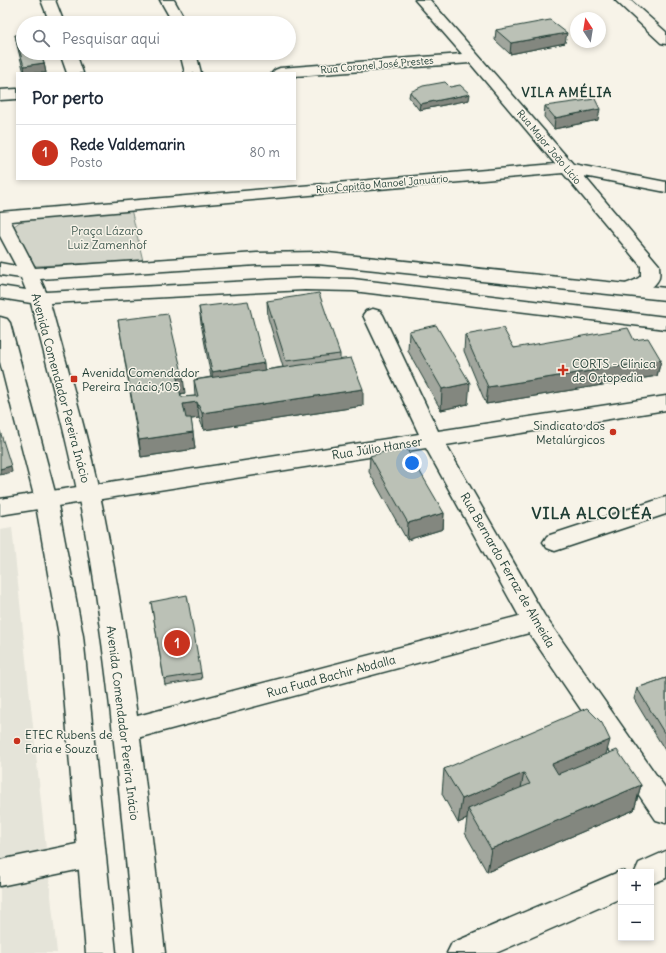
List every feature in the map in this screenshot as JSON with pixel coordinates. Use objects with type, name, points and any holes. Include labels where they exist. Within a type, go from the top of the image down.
[{"type":"street","points":[[48,0],[54,16]]},
{"type":"street","points":[[167,0],[176,16]]},
{"type":"street","name":"Rua Major João Lício","points":[[422,0],[474,58],[650,265],[650,277],[643,285],[627,290]]},
{"type":"street","points":[[622,0],[666,40]]},
{"type":"street","name":"Rua Coronel José Prestes","points":[[293,72],[474,58]]},
{"type":"street","points":[[70,60],[75,72]]},
{"type":"street","points":[[190,60],[194,72]]},
{"type":"street","points":[[0,95],[16,94]]},
{"type":"street","name":"Rua Capitão Manoel Januário","points":[[0,217],[567,168],[666,187]]},
{"type":"street","name":"Avenida Comendador Pereira Inácio","points":[[0,217],[29,274],[39,298],[89,494],[97,537],[126,730],[150,953]]},
{"type":"street","points":[[0,269],[29,274],[257,259],[318,258],[370,262],[666,294]]},
{"type":"street","points":[[0,292],[39,298],[305,284],[353,285],[666,323]]},
{"type":"street","name":"Rua Bernardo Ferraz de Almeida","points":[[373,315],[432,440],[535,622],[666,811]]},
{"type":"street","points":[[0,323],[46,500],[71,636],[101,953]]},
{"type":"street","name":"Rua Júlio Hanser","points":[[89,494],[666,403]]},
{"type":"street","name":"Avenida Comendador Pereira Inácio","points":[[0,507],[89,494]]},
{"type":"street","points":[[555,542],[666,505]]},
{"type":"street","name":"Rua Fuad Bachir Abdalla","points":[[126,730],[535,622]]},
{"type":"street","points":[[0,874],[91,854]]},
{"type":"street","points":[[654,869],[666,864]]},
{"type":"street","points":[[462,953],[618,885]]},
{"type":"shaded area","name":"ETEC Rubens de Faria e Souza","points":[[12,527],[57,953],[0,953],[0,529]]},
{"type":"green space","name":"Praça Lázaro Luiz Zamenhof","points":[[131,209],[143,261],[36,266],[31,262],[14,231],[14,226],[24,219]]},
{"type":"building","points":[[550,20],[567,33],[511,43],[496,30]]},
{"type":"building","points":[[22,60],[43,60],[44,63],[24,66]]},
{"type":"building","points":[[445,82],[450,87],[460,85],[470,94],[420,104],[410,92],[423,86]]},
{"type":"building","points":[[595,99],[600,109],[555,118],[545,106]]},
{"type":"building","points":[[319,293],[340,354],[286,361],[267,301]]},
{"type":"building","points":[[248,301],[264,363],[212,372],[199,307]]},
{"type":"building","points":[[168,314],[183,377],[177,378],[181,397],[198,396],[194,380],[351,358],[363,389],[202,413],[197,402],[183,404],[186,418],[191,418],[193,432],[139,440],[118,320]]},
{"type":"building","points":[[436,325],[470,383],[442,389],[409,331]]},
{"type":"building","points":[[503,328],[514,348],[628,328],[634,340],[648,338],[661,360],[488,387],[465,335]]},
{"type":"building","points":[[0,431],[11,466],[0,469]]},
{"type":"building","points":[[405,446],[444,513],[408,523],[370,456]]},
{"type":"building","points":[[187,595],[201,673],[164,679],[151,602]]},
{"type":"building","points":[[666,678],[666,736],[637,688]]},
{"type":"building","points":[[587,708],[602,723],[610,740],[552,764],[558,774],[617,750],[641,785],[491,849],[468,809],[530,784],[524,773],[462,799],[444,769]]},
{"type":"place","name":"CORTS - Clínica de Ortopedia","points":[[563,370]]},
{"type":"place","name":"Avenida Comendador Pereira Inácio,105","points":[[74,379]]},
{"type":"place","name":"Sindicato dos Metalúrgicos","points":[[613,432]]},
{"type":"place","name":"Rede Valdemarin","points":[[177,643]]},
{"type":"place","name":"ETEC Rubens de Faria e Souza","points":[[17,741]]},
{"type":"district","name":"VILA AMÉLIA","points":[[567,92]]},
{"type":"district","name":"VILA ALCOLÉA","points":[[592,513]]}]
